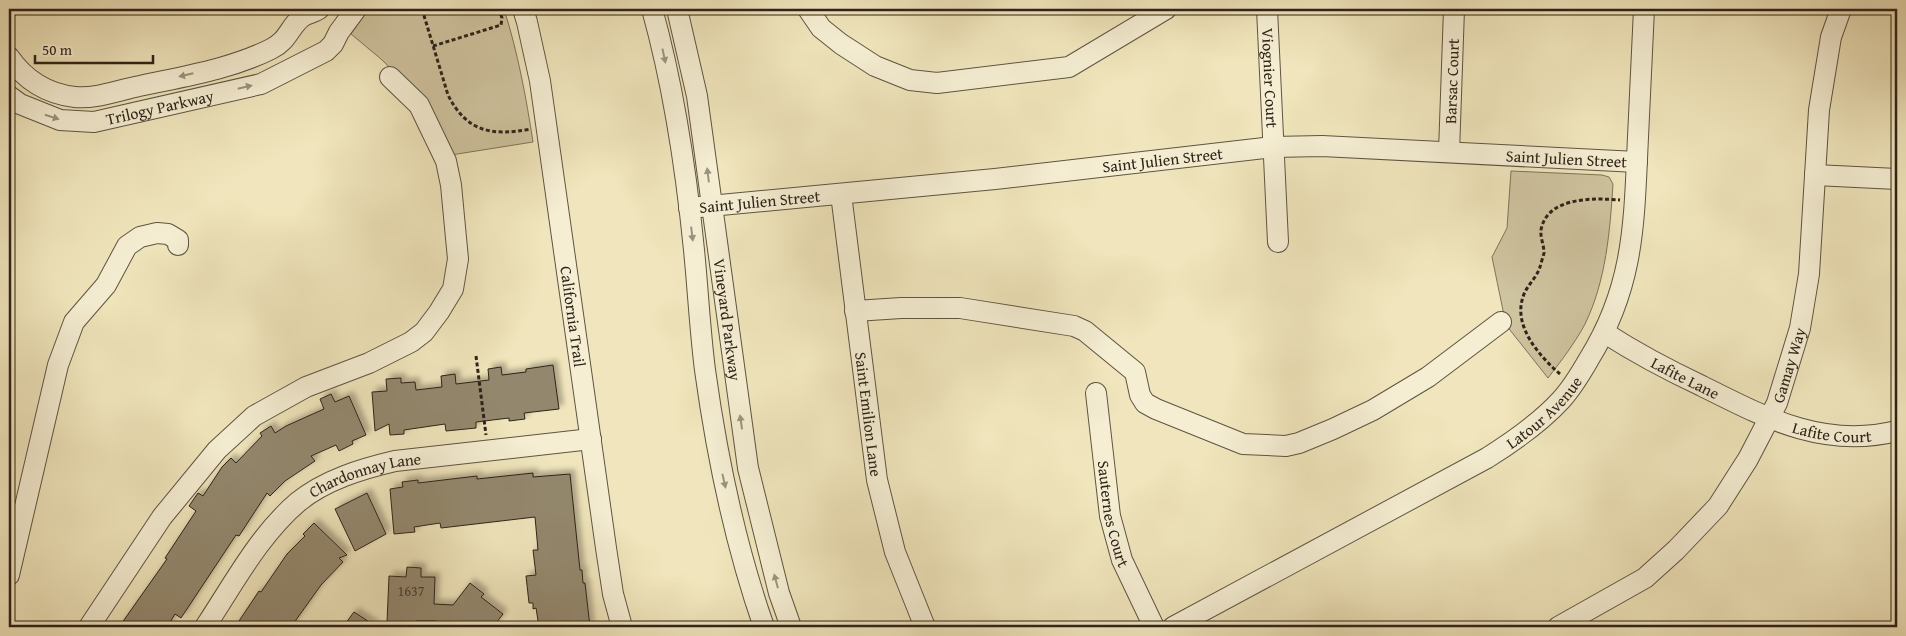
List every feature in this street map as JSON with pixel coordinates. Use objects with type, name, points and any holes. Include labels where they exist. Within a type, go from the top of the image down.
[{"type":"street","name":"Trilogy Parkway","points":[[9,57],[19,70],[38,86],[63,95],[89,97],[213,69],[248,59],[280,44],[303,16],[314,13],[319,9]]},
{"type":"street","name":"Trilogy Parkway","points":[[9,96],[20,104],[60,120],[94,122],[261,84],[326,52],[356,9]]},
{"type":"street","name":"California Trail","points":[[522,9],[527,22],[540,81],[614,594],[622,627]]},
{"type":"street","name":"Vineyard Parkway","points":[[652,9],[673,99],[689,208],[705,369],[722,472],[737,539],[754,600],[764,627]]},
{"type":"street","name":"Vineyard Parkway","points":[[677,9],[697,96],[748,468],[770,558],[791,627]]},
{"type":"street","points":[[808,9],[821,28],[841,44],[875,66],[910,80],[937,83],[1069,67],[1166,9]]},
{"type":"street","name":"Viognier Court","points":[[1267,9],[1278,242]]},
{"type":"street","name":"Barsac Court","points":[[1449,152],[1454,9]]},
{"type":"street","name":"Latour Avenue","points":[[1173,627],[1487,458],[1519,437],[1562,399],[1605,333],[1622,287],[1630,257],[1635,202],[1644,9]]},
{"type":"street","name":"Gamay Way","points":[[1558,627],[1645,578],[1676,550],[1718,506],[1748,459],[1769,419],[1782,388],[1800,328],[1809,274],[1819,110],[1831,37],[1841,9]]},
{"type":"street","points":[[291,30],[294,48],[301,57],[309,60]]},
{"type":"street","points":[[89,627],[162,517],[217,450],[254,416],[306,387],[369,363],[411,342],[424,332],[439,312],[453,288],[458,259],[451,185],[446,161],[419,105],[390,77]]},
{"type":"street","name":"Saint Julien Street","points":[[689,208],[995,179],[1273,147],[1322,146],[1637,162]]},
{"type":"street","points":[[1815,175],[1897,179]]},
{"type":"street","name":"Saint Emilion Lane","points":[[841,194],[877,480],[894,552],[925,627]]},
{"type":"street","points":[[9,575],[58,366],[74,322],[106,285],[127,246],[140,237],[157,233],[175,237],[178,240],[178,246]]},
{"type":"street","points":[[855,311],[901,308],[960,308],[1074,326],[1085,331],[1135,372],[1140,395],[1145,403],[1243,444],[1286,446],[1300,443],[1332,430],[1373,410],[1428,377],[1501,322]]},
{"type":"street","name":"Lafite Lane","points":[[1605,333],[1635,353],[1769,419]]},
{"type":"street","name":"Sauternes Court","points":[[1096,393],[1110,516],[1122,560],[1154,627]]},
{"type":"street","name":"Lafite Court","points":[[1769,419],[1820,434],[1851,437],[1897,431]]},
{"type":"street","name":"Chardonnay Lane","points":[[205,627],[276,523],[299,501],[339,478],[370,466],[395,461],[591,440]]},
{"type":"path","points":[[422,9],[448,95],[455,108],[466,121],[478,128],[493,132],[512,132],[546,126]]},
{"type":"path","points":[[433,46],[501,25],[500,9]]},
{"type":"path","points":[[1573,384],[1553,368],[1526,334],[1521,322],[1520,308],[1523,294],[1537,276],[1544,253],[1541,229],[1555,208],[1568,202],[1592,199],[1635,202]]},
{"type":"path","points":[[476,356],[488,451]]},
{"type":"shaded area","points":[[369,9],[504,9],[521,75],[533,142],[451,155],[413,90],[381,59],[351,34]]},
{"type":"shaded area","points":[[1511,171],[1602,175],[1609,177],[1613,184],[1606,256],[1598,291],[1581,331],[1548,378],[1506,325],[1492,257],[1507,228]]},
{"type":"building","points":[[553,365],[559,409],[524,413],[525,419],[509,421],[509,418],[476,422],[476,428],[446,431],[445,424],[404,430],[404,434],[390,435],[389,424],[375,431],[372,392],[387,391],[386,379],[401,378],[401,383],[415,382],[416,390],[442,387],[441,376],[455,374],[456,384],[489,380],[488,369],[501,367],[502,375],[526,372],[526,369]]},
{"type":"building","points":[[331,394],[335,402],[349,396],[366,435],[352,441],[353,444],[339,451],[336,445],[311,456],[315,461],[285,481],[270,496],[267,493],[239,536],[236,535],[181,618],[175,614],[167,627],[119,627],[167,559],[165,558],[196,511],[189,506],[198,493],[203,496],[222,467],[231,458],[236,463],[262,436],[260,433],[271,426],[275,433],[324,409],[320,399]]},
{"type":"building","points":[[533,473],[533,477],[570,474],[580,570],[582,570],[583,583],[585,583],[590,627],[539,627],[536,608],[533,609],[533,603],[529,603],[526,576],[536,575],[533,550],[538,550],[535,517],[441,528],[440,523],[414,527],[415,532],[394,534],[390,489],[403,487],[402,482],[418,480],[418,483],[477,476],[477,479]]},
{"type":"building","points":[[367,493],[386,534],[355,551],[335,509]]},
{"type":"building","points":[[314,523],[347,555],[339,558],[343,562],[321,585],[291,627],[235,627],[287,554],[305,536],[303,534]]},
{"type":"building","points":[[407,567],[421,568],[421,577],[435,577],[434,604],[453,605],[470,583],[484,594],[481,597],[503,614],[493,627],[444,627],[436,621],[416,621],[416,623],[387,622],[389,576],[406,577]]},
{"type":"building","points":[[354,612],[377,627],[343,627]]}]
